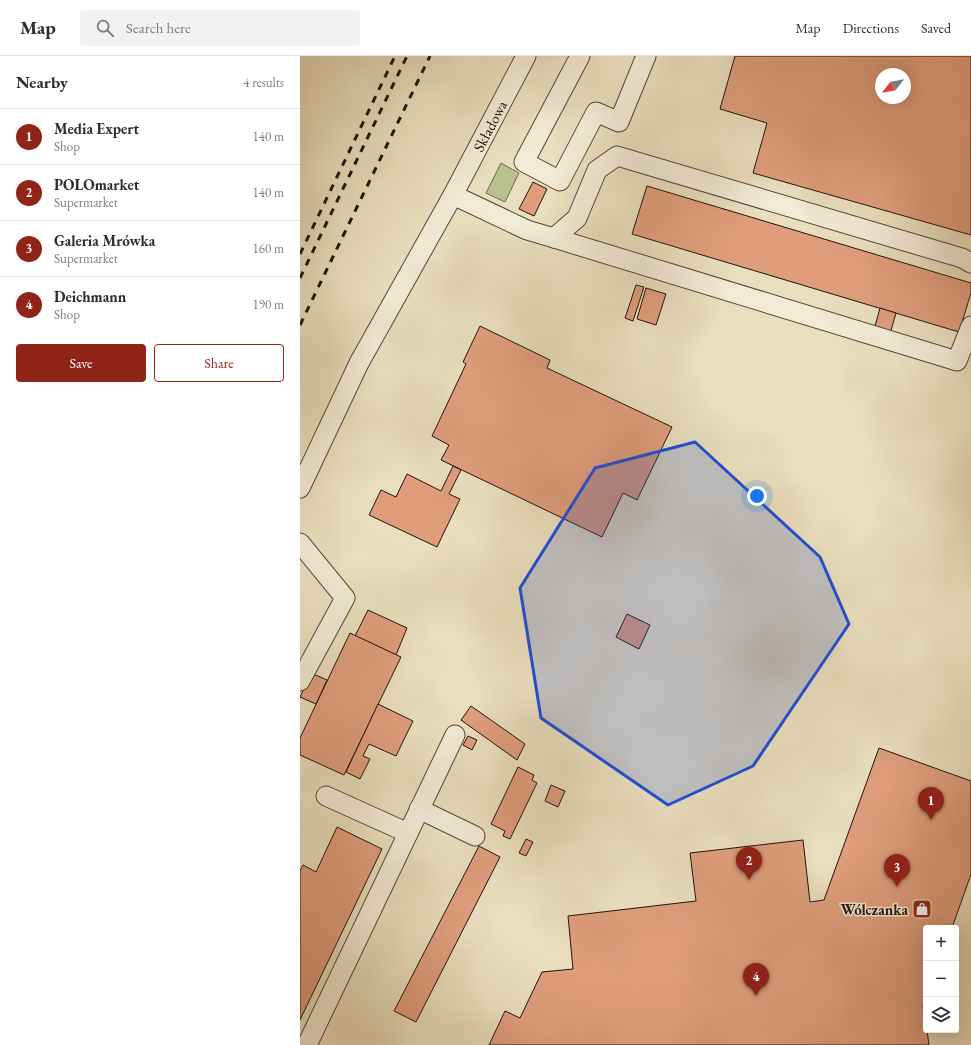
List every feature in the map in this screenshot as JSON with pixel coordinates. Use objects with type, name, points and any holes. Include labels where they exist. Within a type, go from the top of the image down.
[{"type":"lane","name":"Składowa","points":[[300,488],[359,363],[453,195],[526,56]]},
{"type":"lane","points":[[580,56],[524,162],[560,181],[596,112],[619,122],[646,56]]},
{"type":"lane","points":[[554,238],[577,218],[597,170],[617,156],[962,258],[971,263]]},
{"type":"lane","points":[[453,195],[527,230],[957,361],[971,326]]},
{"type":"lane","points":[[300,543],[345,598],[300,681]]},
{"type":"lane","points":[[307,1045],[454,735]]},
{"type":"lane","points":[[326,796],[408,833]]},
{"type":"lane","points":[[419,809],[475,836]]},
{"type":"highlighted area","points":[[695,442],[820,557],[849,624],[753,766],[668,805],[541,718],[520,588],[595,468]]},
{"type":"green space","points":[[501,163],[519,173],[505,202],[486,193]]},
{"type":"building","points":[[735,56],[971,56],[971,235],[753,173],[767,123],[720,109]]},
{"type":"building","points":[[533,182],[547,189],[534,216],[519,209]]},
{"type":"building","points":[[647,186],[971,283],[971,293],[959,332],[632,234]]},
{"type":"building","points":[[636,285],[644,287],[633,321],[625,318]]},
{"type":"building","points":[[646,288],[666,294],[656,325],[637,319]]},
{"type":"building","points":[[880,308],[896,313],[890,334],[874,330]]},
{"type":"building","points":[[480,326],[550,360],[547,368],[672,427],[637,500],[623,493],[602,537],[441,460],[449,445],[432,436],[466,364],[463,362]]},
{"type":"building","points":[[453,466],[461,470],[449,494],[460,499],[437,547],[369,515],[381,490],[396,497],[407,474],[441,491]]},
{"type":"building","points":[[368,610],[407,628],[396,655],[355,636]]},
{"type":"building","points":[[627,614],[650,625],[639,649],[616,637]]},
{"type":"building","points":[[350,633],[401,657],[344,775],[300,755],[300,738]]},
{"type":"building","points":[[311,673],[327,680],[316,704],[300,697]]},
{"type":"building","points":[[378,704],[413,721],[396,756],[369,744],[363,756],[370,759],[360,779],[346,772]]},
{"type":"building","points":[[471,706],[525,744],[517,760],[461,720]]},
{"type":"building","points":[[468,736],[477,740],[472,750],[463,745]]},
{"type":"building","points":[[879,748],[971,781],[971,874],[953,925],[923,925],[923,1033],[927,1033],[929,1045],[489,1045],[505,1011],[520,1018],[542,972],[573,969],[568,916],[696,901],[690,853],[803,840],[810,902],[824,900]]},
{"type":"building","points":[[518,767],[534,775],[532,780],[537,783],[510,839],[503,836],[505,831],[491,824]]},
{"type":"building","points":[[551,785],[565,791],[558,807],[545,801]]},
{"type":"building","points":[[337,827],[382,849],[300,1020],[300,871],[303,865],[316,872]]},
{"type":"building","points":[[526,839],[533,842],[526,856],[519,853]]},
{"type":"building","points":[[479,846],[500,857],[416,1022],[394,1011]]},
{"type":"railway","points":[[300,254],[395,56]]},
{"type":"railway","points":[[300,278],[407,56]]},
{"type":"railway","points":[[300,325],[430,56]]},
{"type":"place","name":"Media Expert","points":[[931,820]]},
{"type":"place","name":"POLOmarket","points":[[749,880]]},
{"type":"place","name":"Galeria Mrówka","points":[[897,887]]},
{"type":"place","name":"Wólczanka","points":[[922,909]]},
{"type":"place","name":"Deichmann","points":[[756,996]]}]
